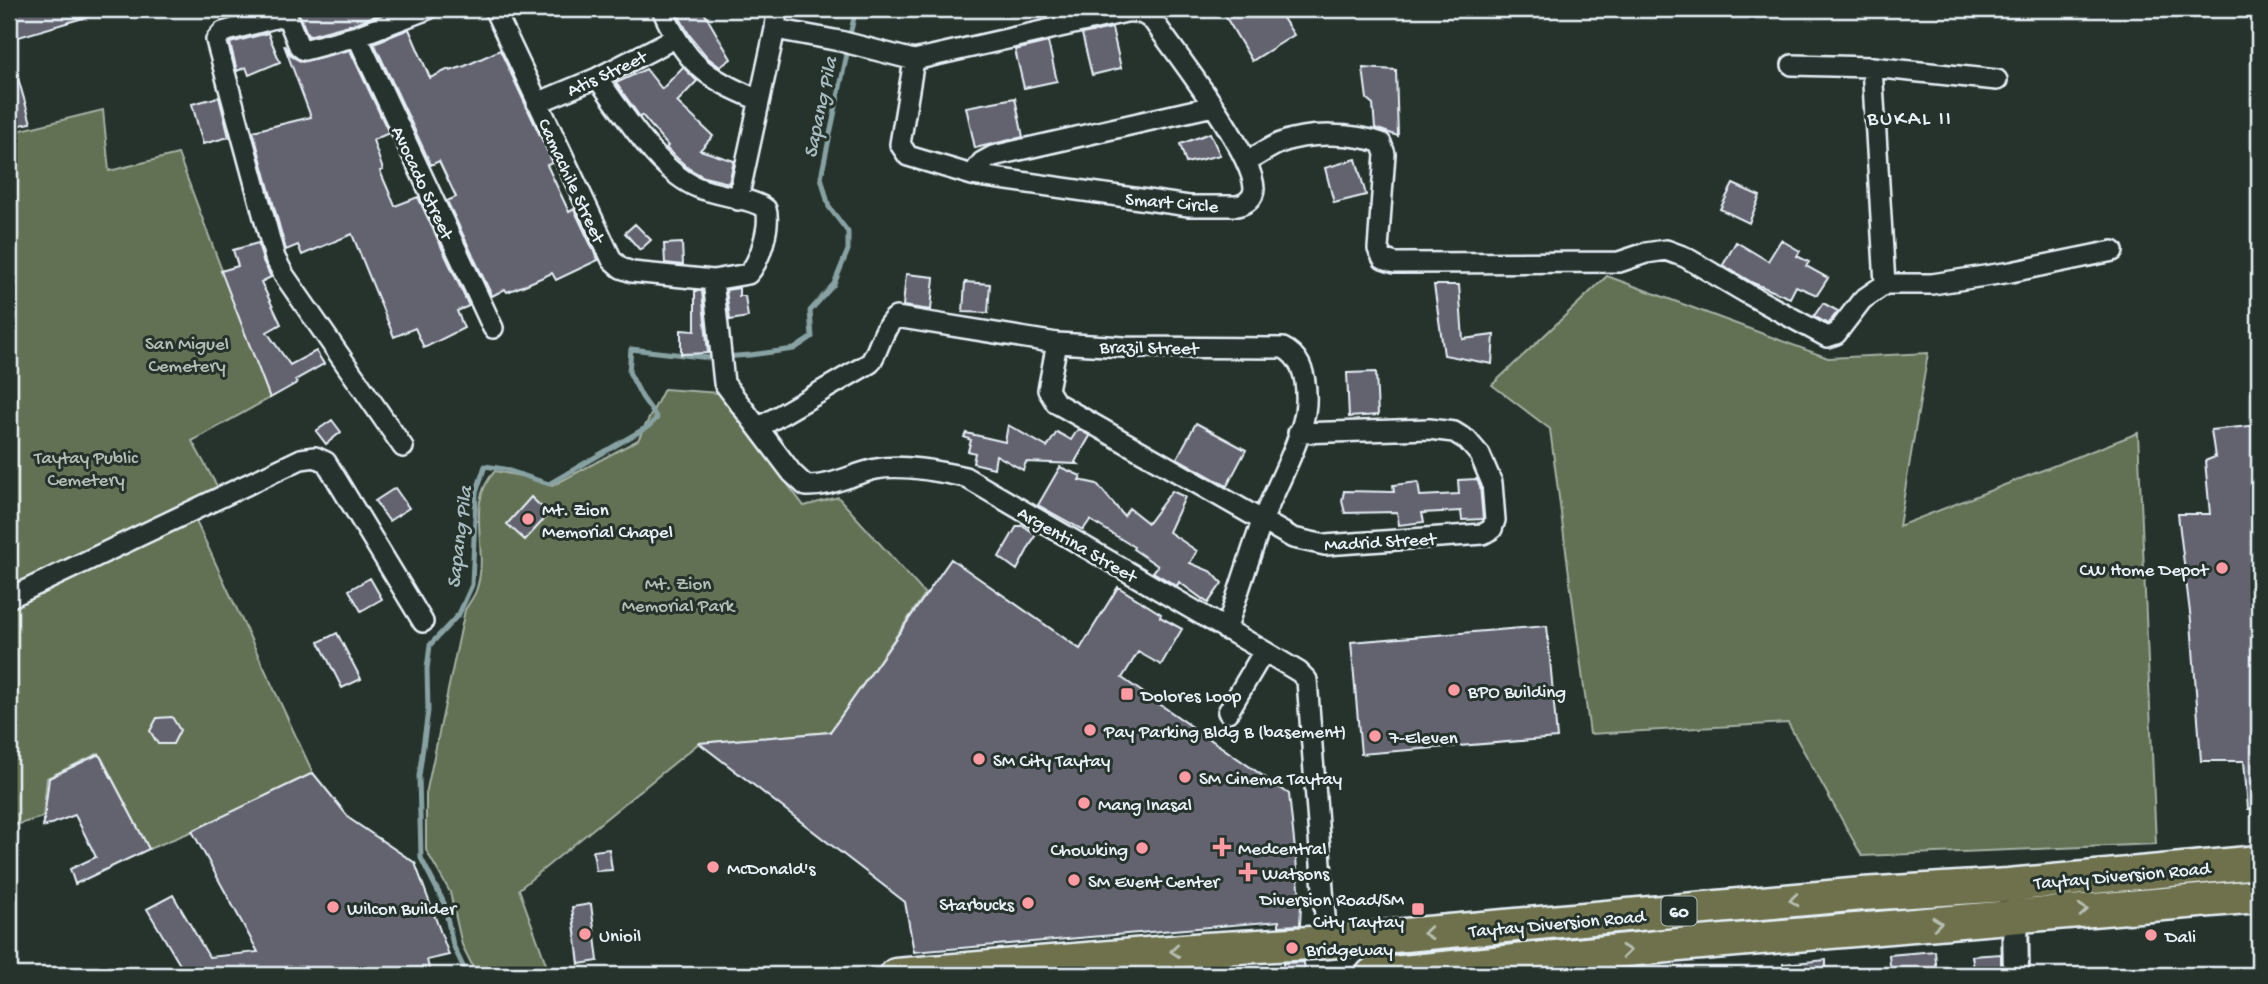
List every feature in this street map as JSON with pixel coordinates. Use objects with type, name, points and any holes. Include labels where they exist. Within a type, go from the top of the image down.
[{"type":"main road","name":"Taytay Diversion Road","points":[[896,975],[1206,949],[1327,942],[2259,862]]},
{"type":"main road","name":"Taytay Diversion Road","points":[[1371,975],[2259,896]]},
{"type":"street","points":[[403,447],[275,258],[216,40],[223,32],[285,12],[299,46],[304,50],[357,36],[428,9]]},
{"type":"street","name":"Camachile Street","points":[[494,9],[612,260],[621,268],[632,272],[713,280],[748,274],[759,258],[767,212],[758,203],[738,200]]},
{"type":"street","points":[[662,9],[675,38],[688,57],[723,85],[759,100]]},
{"type":"street","name":"Smart Circle","points":[[1136,11],[1145,14],[1154,22],[1213,106],[1246,162],[1253,193],[1244,205],[1189,206],[972,176],[908,156],[901,149],[914,60],[1061,17],[1136,11]]},
{"type":"street","points":[[597,78],[674,173],[698,188],[738,200],[776,19],[849,44],[914,60]]},
{"type":"street","name":"Avocado Street","points":[[357,36],[493,328]]},
{"type":"street","name":"Atis Street","points":[[537,103],[597,78],[675,38]]},
{"type":"street","points":[[1792,65],[1872,67],[1997,80]]},
{"type":"street","points":[[1872,67],[1885,284]]},
{"type":"street","points":[[972,176],[982,162],[993,156],[1213,106]]},
{"type":"street","points":[[1246,162],[1298,137],[1362,136],[1381,143],[1385,154],[1378,248],[1383,259],[1395,263],[1619,262],[1666,250],[1685,257],[1827,337],[1836,334],[1862,300],[1885,284],[1931,284],[2011,272],[2113,251]]},
{"type":"street","name":"Argentina Street","points":[[713,280],[724,383],[792,473],[806,486],[821,487],[878,469],[930,470],[965,477],[1264,651],[1299,672],[1307,680],[1327,942]]},
{"type":"street","name":"Brazil Street","points":[[758,428],[870,363],[877,354],[888,323],[896,317],[1057,343],[1283,348],[1293,353],[1299,362],[1306,405],[1226,630]]},
{"type":"street","name":"Madrid Street","points":[[1057,343],[1048,390],[1056,403],[1293,538],[1325,545],[1483,534],[1492,529],[1495,520],[1492,483],[1480,455],[1467,440],[1454,432],[1429,429],[1298,433]]},
{"type":"street","points":[[9,598],[301,459],[315,457],[326,462],[423,622]]},
{"type":"street","points":[[1228,712],[1264,651]]},
{"type":"street","points":[[2008,885],[2015,918],[2016,975]]},
{"type":"green space","points":[[103,110],[109,171],[178,154],[270,398],[192,441],[218,488],[188,504],[313,773],[193,831],[149,849],[99,753],[47,778],[43,817],[9,827],[9,133]]},
{"type":"green space","points":[[1607,276],[1828,358],[1928,353],[1899,526],[2138,433],[2156,844],[1862,856],[1788,723],[1590,734],[1550,429],[1492,385]]},
{"type":"green space","name":"Mt. Zion Memorial Park","points":[[664,389],[719,393],[804,506],[838,497],[925,594],[830,732],[699,743],[519,889],[550,975],[477,975],[462,945],[450,892],[426,850],[426,794],[465,610],[475,593],[480,575],[481,498],[495,471],[531,478],[552,486],[638,440]]},
{"type":"building","points":[[9,9],[100,9],[100,13],[9,40]]},
{"type":"building","points":[[297,9],[394,9],[308,36]]},
{"type":"building","points":[[675,9],[702,9],[731,59],[720,67],[707,57],[690,36]]},
{"type":"building","points":[[1221,9],[1277,9],[1294,35],[1252,61]]},
{"type":"building","points":[[1112,28],[1121,68],[1092,75],[1082,34]]},
{"type":"building","points":[[409,29],[430,78],[500,50],[553,163],[547,165],[569,212],[574,209],[598,260],[556,280],[552,273],[492,296],[447,201],[456,197],[439,161],[431,165],[374,43]]},
{"type":"building","points":[[268,33],[280,62],[249,75],[246,67],[237,71],[230,43]]},
{"type":"building","points":[[1048,42],[1057,81],[1024,88],[1015,50]]},
{"type":"building","points":[[284,45],[291,56],[302,62],[350,50],[389,133],[373,140],[383,170],[380,171],[395,206],[418,197],[469,306],[457,311],[464,328],[424,348],[415,328],[394,337],[352,234],[302,255],[298,245],[286,250],[253,131],[311,117]]},
{"type":"building","points":[[9,61],[13,61],[31,123],[9,127]]},
{"type":"building","points":[[683,67],[697,81],[677,102],[713,136],[700,150],[734,161],[729,183],[704,177],[688,168],[666,148],[668,146],[642,115],[640,117],[616,83],[646,69],[662,89]]},
{"type":"building","points":[[1363,68],[1396,70],[1398,136],[1375,128],[1373,104],[1367,99]]},
{"type":"building","points":[[219,97],[229,137],[203,144],[192,104]]},
{"type":"building","points":[[1015,98],[1023,137],[975,148],[966,107]]},
{"type":"building","points":[[1210,133],[1220,155],[1186,163],[1180,144]]},
{"type":"building","points":[[1356,159],[1366,195],[1334,203],[1325,168]]},
{"type":"building","points":[[1733,184],[1760,196],[1749,223],[1720,209]]},
{"type":"building","points":[[635,224],[651,240],[640,250],[625,233]]},
{"type":"building","points":[[1781,240],[1800,251],[1797,256],[1809,262],[1806,266],[1828,278],[1817,295],[1796,286],[1790,298],[1753,283],[1723,265],[1736,242],[1768,261]]},
{"type":"building","points":[[258,243],[271,277],[261,282],[281,324],[267,332],[290,365],[316,351],[324,364],[270,398],[221,271],[238,266],[233,250]]},
{"type":"building","points":[[682,243],[683,265],[665,263],[664,244]]},
{"type":"building","points":[[906,274],[934,277],[931,310],[903,306]]},
{"type":"building","points":[[965,282],[990,284],[988,313],[963,312]]},
{"type":"building","points":[[1434,285],[1459,285],[1463,339],[1494,335],[1492,364],[1444,355]]},
{"type":"building","points":[[739,288],[739,296],[745,296],[748,317],[730,320],[726,290]]},
{"type":"building","points":[[695,291],[702,291],[708,353],[681,354],[681,330],[695,331]]},
{"type":"building","points":[[1823,303],[1838,311],[1828,324],[1814,316]]},
{"type":"building","points":[[1376,372],[1378,415],[1349,417],[1347,373]]},
{"type":"building","points":[[332,420],[341,432],[326,444],[316,431]]},
{"type":"building","points":[[1196,423],[1246,450],[1227,486],[1177,458]]},
{"type":"building","points":[[1008,425],[1047,447],[1057,432],[1071,440],[1078,429],[1090,436],[1075,462],[1078,464],[1026,462],[1023,470],[996,455],[994,468],[973,463],[975,453],[968,451],[971,440],[964,437],[966,433],[1005,442]]},
{"type":"building","name":"CW Home Depot","points":[[2259,425],[2259,809],[2248,809],[2244,761],[2201,761],[2191,621],[2178,514],[2210,514],[2205,461],[2215,457],[2211,430]]},
{"type":"building","points":[[1060,467],[1081,476],[1079,480],[1097,484],[1124,516],[1129,508],[1148,523],[1172,491],[1185,497],[1169,532],[1197,551],[1190,563],[1212,572],[1222,583],[1208,603],[1179,582],[1177,586],[1153,572],[1158,566],[1133,549],[1134,547],[1090,520],[1083,530],[1038,505]]},
{"type":"building","points":[[1477,479],[1483,519],[1462,520],[1461,511],[1422,513],[1424,522],[1399,525],[1397,512],[1345,513],[1342,501],[1344,491],[1394,492],[1393,485],[1418,482],[1420,496],[1459,494],[1458,480]]},
{"type":"building","points":[[395,488],[409,508],[389,521],[375,501]]},
{"type":"building","name":"Mt. Zion Memorial Chapel","points":[[531,497],[549,514],[525,540],[507,524]]},
{"type":"building","points":[[1017,526],[1023,526],[1036,534],[1017,570],[999,557]]},
{"type":"building","name":"SM City Taytay","points":[[951,559],[1080,649],[1118,587],[1182,629],[1161,665],[1138,652],[1122,678],[1289,794],[1301,906],[1300,925],[1279,926],[1279,921],[914,952],[905,902],[699,743],[830,732]]},
{"type":"building","points":[[370,578],[382,599],[361,611],[349,590]]},
{"type":"building","name":"BPO Building","points":[[1547,626],[1557,738],[1361,754],[1351,642]]},
{"type":"building","points":[[337,633],[361,679],[342,688],[319,642]]},
{"type":"building","points":[[172,717],[180,730],[173,744],[158,744],[150,731],[157,718]]},
{"type":"building","points":[[99,754],[149,849],[75,884],[70,869],[96,857],[75,815],[43,827],[49,778]]},
{"type":"building","name":"Wilcon Builder","points":[[313,773],[350,819],[415,863],[449,955],[427,960],[430,972],[222,975],[217,967],[204,975],[186,975],[147,909],[173,895],[209,957],[258,952],[192,831]]},
{"type":"building","points":[[609,849],[612,870],[596,871],[593,851]]},
{"type":"building","name":"Unioil","points":[[591,904],[598,961],[579,964],[572,907]]},
{"type":"building","points":[[1935,951],[1937,975],[1891,975],[1889,955]]},
{"type":"building","points":[[2001,954],[2001,975],[1975,975],[1972,956]]},
{"type":"building","points":[[1826,960],[1826,975],[1783,975],[1783,964]]},
{"type":"building","points":[[1304,962],[1305,975],[1284,975],[1283,963]]},
{"type":"waterway","name":"Sapang Pila","points":[[849,39],[856,9]]},
{"type":"waterway","name":"Sapang Pila","points":[[467,975],[453,945],[444,903],[421,858],[419,776],[428,711],[427,669],[430,645],[459,614],[472,585],[476,493],[485,466],[504,469],[549,484],[649,426],[657,418],[629,372],[631,349],[710,358],[794,349],[812,337],[810,311],[834,284],[848,250],[848,232],[829,207],[821,177],[848,49]]},
{"type":"place","name":"Mt. Zion Memorial Chapel","points":[[528,519]]},
{"type":"place","name":"CW Home Depot","points":[[2222,568]]},
{"type":"place","name":"BPO Building","points":[[1454,690]]},
{"type":"place","name":"Dolores Loop","points":[[1127,694]]},
{"type":"place","name":"Pay Parking Bldg B (basement)","points":[[1090,730]]},
{"type":"place","name":"7-Eleven","points":[[1375,736]]},
{"type":"place","name":"SM City Taytay","points":[[979,759]]},
{"type":"place","name":"SM Cinema Taytay","points":[[1185,777]]},
{"type":"place","name":"Mang Inasal","points":[[1084,803]]},
{"type":"place","name":"Medcentral","points":[[1222,847]]},
{"type":"place","name":"Chowking","points":[[1142,848]]},
{"type":"place","name":"McDonald's","points":[[713,867]]},
{"type":"place","name":"Watsons","points":[[1248,872]]},
{"type":"place","name":"SM Event Center","points":[[1074,880]]},
{"type":"place","name":"Starbucks","points":[[1028,903]]},
{"type":"place","name":"Wilcon Builder","points":[[333,907]]},
{"type":"place","name":"Diversion Road/SM City Taytay","points":[[1418,909]]},
{"type":"place","name":"Unioil","points":[[585,934]]},
{"type":"place","name":"Dali","points":[[2151,935]]},
{"type":"place","name":"Bridgeway","points":[[1292,948]]},
{"type":"district","name":"BUKAL II","points":[[1910,117]]},
{"type":"park label","name":"San Miguel Cemetery","points":[[187,353]]},
{"type":"park label","name":"Taytay Public Cemetery","points":[[86,467]]}]
